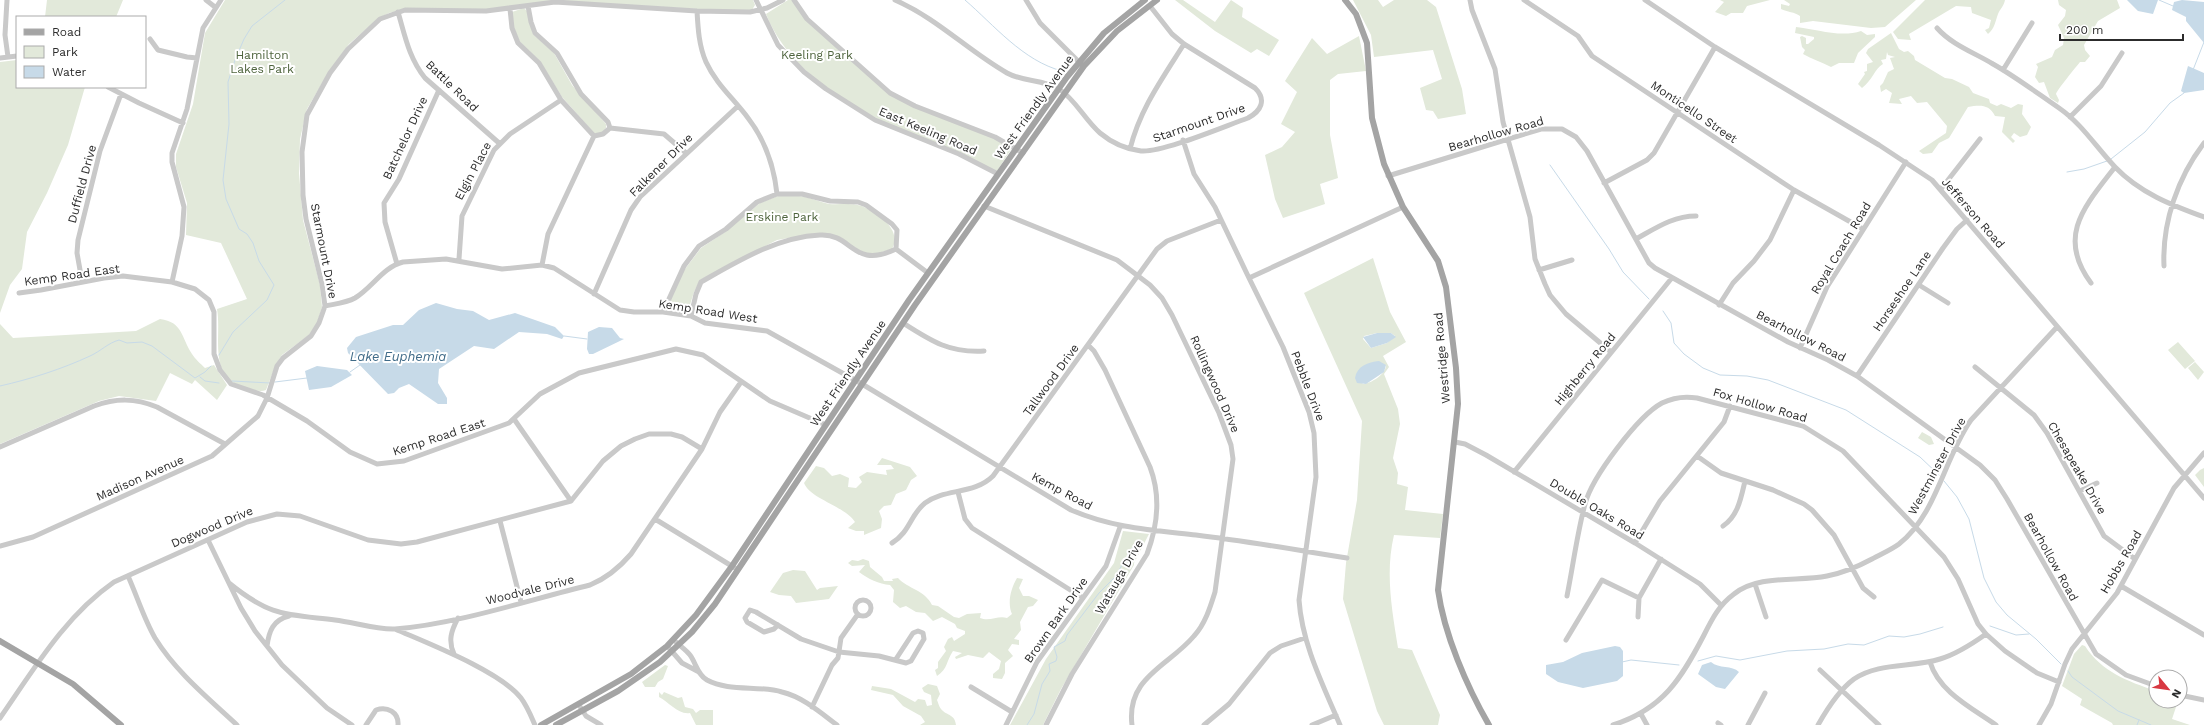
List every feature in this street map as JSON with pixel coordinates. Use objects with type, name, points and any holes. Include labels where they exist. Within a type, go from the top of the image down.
[{"type":"main road","name":"West Friendly Avenue","points":[[541,725],[579,705],[631,674],[674,640],[709,599],[928,273],[1069,75],[1104,33],[1144,0]]},
{"type":"main road","name":"West Friendly Avenue","points":[[556,725],[636,680],[672,652],[715,604],[903,323],[1065,93],[1098,50],[1117,31],[1157,0]]},
{"type":"main road","name":"Westridge Road","points":[[1345,0],[1356,14],[1367,43],[1373,124],[1388,176],[1403,207],[1429,245],[1444,277],[1458,380],[1458,404],[1439,576],[1440,602],[1450,639],[1467,680],[1489,725]]},
{"type":"main road","points":[[0,641],[90,697],[121,725]]},
{"type":"street","points":[[6,0],[5,35],[8,57]]},
{"type":"street","points":[[206,0],[215,7]]},
{"type":"street","points":[[172,282],[182,236],[184,207],[172,162],[172,153],[187,109],[203,28],[215,7],[221,0]]},
{"type":"street","name":"East Keeling Road","points":[[756,0],[772,34],[786,54],[804,72],[826,89],[875,120],[960,154],[998,174]]},
{"type":"street","name":"Starmount Drive","points":[[267,398],[277,366],[283,358],[311,336],[319,323],[324,306],[322,284],[306,219],[303,195],[302,152],[307,115],[327,78],[348,49],[380,19],[398,12],[421,9],[510,9],[565,2],[735,13],[760,10],[783,0]]},
{"type":"street","points":[[794,0],[807,19],[890,93],[915,106],[995,136],[1023,153]]},
{"type":"street","name":"Starmount Drive","points":[[895,0],[917,9],[937,22],[1011,76],[1049,84],[1059,89],[1065,93],[1098,131],[1109,140],[1130,149],[1152,150],[1248,118],[1258,113],[1262,103],[1260,93],[1250,83],[1184,44]]},
{"type":"street","points":[[1026,0],[1040,24],[1079,62]]},
{"type":"street","points":[[1470,0],[1475,21],[1495,69],[1507,138],[1530,217],[1535,259],[1539,270],[1550,295],[1566,314],[1611,352]]},
{"type":"street","name":"Monticello Street","points":[[1524,0],[1578,36],[1592,56],[1794,190],[1863,229]]},
{"type":"street","name":"Jefferson Road","points":[[1645,0],[1715,47],[1906,162],[1940,189],[2183,476],[2204,498]]},
{"type":"street","points":[[528,6],[530,22],[535,32],[557,53],[574,83],[608,122],[610,128]]},
{"type":"street","points":[[1130,149],[1137,122],[1184,44],[1172,34],[1150,6]]},
{"type":"street","points":[[510,9],[512,28],[518,44],[539,63],[561,100],[594,136]]},
{"type":"street","points":[[697,11],[700,44],[705,61],[723,90],[749,118],[766,148],[775,178],[777,194]]},
{"type":"street","name":"Battle Road","points":[[398,12],[412,58],[425,78],[499,143]]},
{"type":"street","points":[[2003,70],[2032,23]]},
{"type":"street","points":[[1937,28],[1947,38],[2003,70],[2070,116],[2088,134],[2115,167],[2141,189],[2172,206],[2204,217]]},
{"type":"street","points":[[150,38],[158,50],[187,58],[197,58]]},
{"type":"street","points":[[1604,183],[1647,160],[1654,153],[1715,47]]},
{"type":"street","points":[[2070,116],[2101,86],[2122,53]]},
{"type":"street","points":[[0,58],[16,56]]},
{"type":"street","points":[[110,88],[183,123]]},
{"type":"street","name":"Batchelor Drive","points":[[397,264],[385,222],[384,203],[399,178],[439,90]]},
{"type":"street","name":"Duffield Drive","points":[[82,281],[77,253],[78,240],[100,151],[122,94]]},
{"type":"street","name":"Elgin Place","points":[[459,259],[462,216],[483,170],[499,143],[561,100]]},
{"type":"street","name":"Falkener Drive","points":[[594,294],[631,210],[640,197],[738,106]]},
{"type":"street","points":[[594,136],[603,134],[610,128],[664,134],[686,153]]},
{"type":"street","name":"Bearhollow Road","points":[[1388,176],[1507,138],[1547,129],[1569,132],[1587,151],[1649,263],[1671,279],[1800,348],[1857,376],[1980,465],[1995,480],[2083,634],[2096,654],[2105,662],[2126,675],[2148,683]]},
{"type":"street","points":[[542,265],[548,234],[594,136]]},
{"type":"street","points":[[1940,189],[1980,139]]},
{"type":"street","name":"Pebble Drive","points":[[1184,140],[1194,174],[1221,220],[1250,278],[1299,386],[1309,412],[1314,433],[1316,477],[1299,600],[1304,638],[1340,725]]},
{"type":"street","points":[[2164,266],[2164,241],[2172,206],[2183,175],[2204,143]]},
{"type":"street","name":"Royal Coach Road","points":[[1800,348],[1827,287],[1906,162]]},
{"type":"street","points":[[2091,283],[2080,269],[2076,258],[2074,236],[2082,214],[2115,167]]},
{"type":"street","points":[[1719,304],[1733,283],[1754,261],[1770,240],[1794,190]]},
{"type":"street","points":[[663,312],[684,266],[699,246],[726,229],[757,202],[777,194],[802,194],[830,201],[858,202],[866,205],[892,224],[896,230],[896,249]]},
{"type":"street","name":"Rollingwood Drive","points":[[984,206],[1104,254],[1138,274],[1162,298],[1172,315],[1219,413],[1231,445],[1233,459],[1232,479],[1215,592],[1206,619],[1191,640],[1150,673],[1142,684],[1133,707],[1132,725]]},
{"type":"street","points":[[1250,278],[1403,207]]},
{"type":"street","points":[[1636,239],[1671,220],[1682,216],[1696,216]]},
{"type":"street","name":"Tallwood Drive","points":[[892,543],[902,537],[916,514],[925,504],[934,498],[980,487],[1000,468],[1138,274],[1162,244],[1221,220]]},
{"type":"street","name":"Horseshoe Lane","points":[[1857,376],[1950,239],[1966,220]]},
{"type":"street","points":[[691,316],[696,294],[701,282],[776,242],[828,235],[866,256],[880,256],[896,249]]},
{"type":"street","points":[[896,249],[928,273]]},
{"type":"street","name":"Kemp Road West","points":[[397,264],[425,260],[459,259],[502,268],[542,265],[554,268],[620,310],[634,312],[663,312],[691,316],[706,323],[767,331],[862,384]]},
{"type":"street","points":[[1539,270],[1572,260]]},
{"type":"street","points":[[324,306],[354,298],[397,264]]},
{"type":"street","name":"Kemp Road East","points":[[19,293],[82,281],[123,276],[172,282],[201,292],[211,304],[215,319],[214,354],[224,376],[235,387],[267,398],[313,424],[350,452],[377,464],[404,461],[488,432],[514,419],[540,394],[568,378],[579,373],[662,351],[686,350],[703,355],[770,401],[826,425]]},
{"type":"street","name":"Highberry Road","points":[[1514,472],[1671,279]]},
{"type":"street","points":[[1919,285],[1948,303]]},
{"type":"street","points":[[903,323],[944,347],[970,352],[984,351]]},
{"type":"street","name":"Westminster Drive","points":[[1613,725],[1641,714],[1659,701],[1678,681],[1721,605],[1735,592],[1755,584],[1795,578],[1828,576],[1852,568],[1891,550],[1916,527],[1955,447],[1971,420],[2057,327]]},
{"type":"street","name":"Watauga Drive","points":[[1046,725],[1072,674],[1148,554],[1154,531],[1157,497],[1156,483],[1105,370],[1094,351],[1088,345]]},
{"type":"street","name":"Chesapeake Drive","points":[[1975,367],[2034,415],[2080,491],[2104,536],[2135,559]]},
{"type":"street","name":"Woodvale Drive","points":[[229,583],[249,600],[269,610],[290,616],[394,629],[458,618],[603,579],[624,563],[655,519],[702,448],[720,412],[741,382]]},
{"type":"street","name":"Kemp Road","points":[[862,384],[1071,510],[1120,527],[1347,558]]},
{"type":"street","name":"Fox Hollow Road","points":[[1567,596],[1584,511],[1591,486],[1597,476],[1641,421],[1654,408],[1667,401],[1688,397],[1730,406],[1803,426],[1834,444],[1853,460],[1944,557],[1958,579],[1978,624],[1986,634],[2000,647],[2037,673],[2059,682]]},
{"type":"street","name":"Madison Avenue","points":[[0,546],[33,537],[173,475],[212,456],[258,416],[267,398]]},
{"type":"street","points":[[0,447],[94,406],[109,401],[123,400],[146,403],[157,407],[225,444]]},
{"type":"street","points":[[1635,542],[1656,506],[1724,422],[1730,406]]},
{"type":"street","points":[[514,419],[571,501],[603,461],[621,446],[635,439],[649,434],[671,434],[682,437],[702,448]]},
{"type":"street","name":"Double Oaks Road","points":[[1455,442],[1482,453],[1635,542],[1700,584],[1721,605]]},
{"type":"street","name":"Hobbs Road","points":[[2039,725],[2052,704],[2069,655],[2083,634],[2121,586],[2169,497],[2183,476],[2204,453]]},
{"type":"street","points":[[1697,456],[1720,473],[1773,490],[1804,504],[1812,510],[1834,535],[1863,588],[1874,597]]},
{"type":"street","points":[[1723,526],[1732,520],[1735,514],[1745,481]]},
{"type":"street","points":[[2080,491],[2097,483]]},
{"type":"street","points":[[958,492],[965,519],[972,528],[1083,598]]},
{"type":"street","name":"Dogwood Drive","points":[[0,718],[66,626],[83,606],[114,582],[247,522],[277,514],[300,516],[368,540],[401,544],[417,542],[571,501]]},
{"type":"street","points":[[655,519],[738,570]]},
{"type":"street","points":[[500,521],[521,602]]},
{"type":"street","name":"Brown Bark Drive","points":[[1006,725],[1037,662],[1106,566],[1120,527]]},
{"type":"street","points":[[208,540],[241,608],[267,646],[282,665],[327,708],[352,725]]},
{"type":"street","points":[[1638,617],[1639,598],[1661,559]]},
{"type":"street","points":[[128,576],[154,636],[162,648],[179,669],[237,725]]},
{"type":"street","points":[[1566,640],[1602,580],[1639,598]]},
{"type":"street","points":[[1755,584],[1766,617]]},
{"type":"street","points":[[2121,586],[2204,635]]},
{"type":"street","points":[[778,625],[774,629],[764,632],[747,622],[747,613],[750,610],[756,612],[778,625],[801,639],[838,652],[896,659],[906,662],[911,661],[924,639],[923,633],[918,631],[913,633],[896,659]]},
{"type":"street","points":[[812,706],[832,665],[838,658],[841,638],[858,614]]},
{"type":"street","points":[[267,646],[273,626],[280,618],[290,616]]},
{"type":"street","points":[[454,654],[451,647],[450,636],[458,618]]},
{"type":"street","points":[[394,629],[454,654],[507,685],[520,698],[536,725]]},
{"type":"street","points":[[1818,725],[1842,690],[1852,680],[1872,671],[1930,662],[1952,655],[1986,634]]},
{"type":"street","points":[[1204,725],[1229,704],[1270,653],[1281,646],[1304,638]]},
{"type":"street","points":[[674,640],[689,654],[699,672],[705,679],[716,684],[782,692],[812,706],[838,725]]},
{"type":"street","points":[[667,646],[682,663],[699,672]]},
{"type":"street","points":[[1930,662],[1933,672],[1946,688],[1996,725]]},
{"type":"street","points":[[1820,670],[1879,725]]},
{"type":"street","points":[[971,687],[1012,712]]},
{"type":"street","points":[[1748,725],[1765,692]]},
{"type":"street","points":[[2188,697],[2204,700]]},
{"type":"street","points":[[579,705],[582,711],[601,725]]},
{"type":"street","points":[[366,725],[376,710],[384,708],[392,711],[398,719],[398,725]]},
{"type":"street","points":[[1641,714],[1647,725]]},
{"type":"street","points":[[1312,725],[1336,715]]},
{"type":"green space","points":[[47,0],[123,0],[116,16],[45,16]]},
{"type":"green space","name":"Hamilton Lakes Park","points":[[225,0],[753,0],[755,5],[752,10],[731,11],[580,2],[487,9],[405,9],[389,13],[379,18],[349,44],[328,73],[307,109],[300,139],[299,173],[303,220],[320,285],[322,307],[317,323],[309,335],[282,355],[276,364],[266,390],[261,391],[245,388],[233,383],[225,375],[221,366],[218,343],[217,309],[247,299],[221,243],[186,235],[187,203],[176,167],[176,154],[193,104],[205,33]]},
{"type":"green space","name":"Keeling Park","points":[[788,0],[793,0],[807,21],[890,95],[989,136],[1012,148],[997,171],[899,129],[865,112],[833,93],[805,70],[782,44],[766,14]]},
{"type":"green space","points":[[1175,0],[1183,0],[1215,22],[1231,0],[1243,8],[1242,17],[1279,40],[1269,56],[1257,49],[1251,53],[1215,31]]},
{"type":"green space","points":[[1353,0],[1378,0],[1383,7],[1394,0],[1427,0],[1436,7],[1462,89],[1466,114],[1438,119],[1433,111],[1426,110],[1420,88],[1442,79],[1433,50],[1374,57],[1371,35]]},
{"type":"green space","points":[[1720,0],[1770,0],[1747,6],[1743,13],[1731,13],[1726,16],[1715,12],[1724,2]]},
{"type":"green space","points":[[1784,0],[1916,0],[1885,27],[1871,28],[1813,21],[1800,23],[1800,16],[1781,9],[1781,4],[1789,6],[1790,4]]},
{"type":"green space","points":[[1925,0],[2005,0],[1993,27],[1988,34],[1985,30],[1989,28],[1991,20],[1972,13],[1971,7],[1956,6],[1909,34],[1911,40],[1898,39],[1893,32]]},
{"type":"green space","points":[[2058,0],[2117,0],[2120,8],[2098,21],[2084,45],[2085,50],[2090,56],[2085,62],[2080,62],[2060,88],[2056,94],[2059,100],[2058,103],[2050,98],[2044,82],[2039,83],[2035,77],[2038,67],[2036,64],[2052,57],[2055,50],[2063,45],[2064,38],[2058,25],[2065,16],[2066,10],[2059,5]]},
{"type":"green space","points":[[524,8],[527,11],[533,34],[554,53],[572,85],[606,124],[606,128],[602,133],[594,133],[562,97],[540,61],[520,42],[514,28],[512,12]]},
{"type":"green space","points":[[1796,27],[1845,34],[1861,31],[1867,35],[1875,34],[1875,37],[1858,53],[1854,63],[1839,63],[1831,67],[1803,54],[1805,50],[1802,47],[1800,37],[1802,36],[1806,38],[1806,44],[1808,44],[1814,39],[1814,37],[1795,33]]},
{"type":"green space","points":[[1891,33],[1899,49],[1904,52],[1908,51],[1914,56],[1915,60],[1945,78],[1952,79],[1969,87],[1973,93],[1989,99],[1990,103],[1997,106],[2001,104],[2011,108],[2018,104],[2023,105],[2022,114],[2031,127],[2027,135],[2020,137],[2014,133],[2011,137],[2015,141],[2013,143],[2002,132],[2005,117],[1995,116],[1990,109],[1984,106],[1972,106],[1968,107],[1949,138],[1939,143],[1932,153],[1923,154],[1919,151],[1946,133],[1947,126],[1927,102],[1917,103],[1911,96],[1899,99],[1902,104],[1889,103],[1892,93],[1886,89],[1881,92],[1880,86],[1888,72],[1894,69],[1890,58],[1895,57],[1888,55],[1887,52],[1886,59],[1881,60],[1883,64],[1878,68],[1868,82],[1862,88],[1858,84],[1865,74],[1864,72],[1867,71],[1867,64],[1873,62],[1866,53],[1868,49]]},
{"type":"green space","points":[[1359,36],[1366,71],[1338,74],[1330,80],[1330,135],[1338,178],[1320,184],[1325,204],[1283,218],[1275,199],[1265,155],[1282,147],[1295,132],[1281,124],[1297,92],[1285,81],[1312,38],[1327,54]]},
{"type":"green space","points":[[16,60],[16,88],[85,88],[68,145],[47,193],[27,232],[22,269],[10,285],[0,313],[0,62]]},
{"type":"green space","name":"Erskine Park","points":[[778,196],[803,197],[829,204],[853,204],[862,206],[878,215],[888,224],[894,236],[892,249],[879,253],[866,254],[832,234],[818,233],[777,240],[700,280],[694,292],[688,311],[666,308],[682,273],[701,248],[725,232],[760,203]]},
{"type":"green space","points":[[1373,258],[1390,312],[1406,342],[1383,356],[1389,367],[1384,374],[1398,409],[1400,424],[1393,458],[1398,473],[1397,484],[1408,487],[1405,510],[1443,514],[1440,538],[1394,535],[1390,563],[1390,592],[1398,648],[1412,650],[1440,715],[1438,725],[1384,725],[1377,711],[1343,599],[1346,563],[1357,500],[1362,421],[1304,293]],"holes":[[[1377,333],[1391,333],[1395,336],[1387,343],[1371,348],[1363,339],[1364,336]],[[1386,365],[1384,372],[1381,375],[1366,384],[1362,384]]]},
{"type":"green space","points":[[160,319],[173,323],[177,327],[193,356],[205,368],[214,365],[227,385],[217,400],[195,380],[192,384],[170,373],[156,401],[119,396],[99,401],[0,444],[0,324],[13,338],[136,331]]},
{"type":"green space","points":[[2178,342],[2195,361],[2185,369],[2168,350]]},
{"type":"green space","points":[[2195,362],[2204,372],[2198,380],[2188,368]]},
{"type":"green space","points":[[1922,432],[1931,437],[1934,444],[1929,445],[1918,438]]},
{"type":"green space","points":[[882,458],[910,467],[917,476],[911,480],[906,490],[896,494],[891,505],[884,506],[879,511],[882,519],[881,528],[864,535],[864,531],[856,531],[848,528],[855,522],[850,516],[844,511],[813,494],[804,483],[816,466],[824,468],[832,476],[840,474],[849,478],[848,487],[856,488],[862,482],[859,477],[867,472],[887,475],[886,470],[894,469],[891,465],[877,465]]},
{"type":"green space","points":[[2204,468],[2204,487],[2195,475]]},
{"type":"green space","points":[[1123,531],[1149,534],[1134,565],[1061,689],[1043,725],[1010,725],[1046,659],[1114,563]]},
{"type":"green space","points":[[863,559],[869,561],[870,567],[882,577],[884,581],[893,581],[892,579],[898,578],[925,596],[932,605],[938,606],[954,617],[959,618],[967,614],[981,613],[980,618],[984,619],[1000,617],[1007,618],[1012,614],[1010,596],[1013,586],[1017,578],[1023,579],[1019,588],[1023,596],[1029,596],[1038,600],[1033,606],[1028,607],[1020,622],[1021,630],[1014,639],[1019,640],[1019,645],[1012,644],[1008,650],[1013,656],[1005,663],[1005,673],[1002,679],[993,678],[993,674],[999,669],[1001,661],[989,652],[983,658],[968,655],[956,659],[955,657],[962,653],[953,651],[945,668],[937,676],[935,670],[938,668],[938,662],[946,651],[944,647],[948,639],[952,637],[954,641],[965,634],[965,631],[957,628],[955,624],[942,617],[933,621],[925,613],[916,612],[906,606],[900,608],[893,602],[894,590],[890,585],[874,581],[859,572],[865,565],[852,566],[848,563],[852,560],[858,561]]},
{"type":"green space","points":[[793,570],[805,571],[817,590],[820,588],[838,586],[829,599],[796,603],[791,596],[779,595],[770,592],[783,573]]},
{"type":"green space","points":[[2082,645],[2085,646],[2099,663],[2107,669],[2125,679],[2148,688],[2148,709],[2175,709],[2172,719],[2190,725],[2113,725],[2080,705],[2082,699],[2062,686],[2074,654]]},
{"type":"green space","points":[[665,665],[668,666],[663,679],[658,682],[655,687],[645,687],[642,682]]},
{"type":"green space","points":[[928,684],[937,686],[940,694],[937,700],[940,707],[954,719],[956,725],[920,725],[925,722],[921,716],[903,706],[893,695],[871,690],[872,686],[891,689],[915,702],[918,699],[925,700],[927,706],[932,705],[931,695],[924,692],[922,688]]},
{"type":"green space","points":[[659,692],[662,695],[664,692],[678,698],[682,697],[685,707],[693,709],[696,713],[700,710],[713,710],[713,725],[696,725],[690,713],[682,712],[674,708],[659,697]]},
{"type":"water","points":[[2127,0],[2158,0],[2153,14],[2138,11]]},
{"type":"water","points":[[2182,0],[2204,2],[2204,43],[2186,21],[2186,17],[2172,10],[2174,2]]},
{"type":"water","points":[[2188,66],[2204,73],[2204,90],[2184,93],[2181,91]]},
{"type":"water","name":"Lake Euphemia","points":[[436,303],[457,309],[473,311],[489,320],[515,313],[555,327],[564,336],[562,339],[547,334],[519,332],[494,349],[474,346],[439,369],[438,383],[447,398],[447,404],[438,404],[409,384],[399,388],[394,393],[388,394],[348,353],[347,348],[356,337],[393,325],[403,325],[419,310]]},
{"type":"water","points":[[599,327],[612,328],[620,338],[624,339],[593,354],[589,354],[587,349],[588,332]]},
{"type":"water","points":[[1377,333],[1391,333],[1396,337],[1387,343],[1371,348],[1363,337]]},
{"type":"water","points":[[1379,361],[1386,365],[1384,372],[1366,384],[1357,383],[1355,378],[1358,370],[1371,362]]},
{"type":"water","points":[[317,366],[347,370],[352,375],[331,387],[309,390],[305,371]]},
{"type":"water","points":[[1615,646],[1620,647],[1623,651],[1623,676],[1617,681],[1583,688],[1558,682],[1546,674],[1546,665],[1563,662],[1582,653]]},
{"type":"water","points":[[1711,662],[1718,666],[1733,668],[1739,672],[1725,689],[1716,687],[1698,674],[1702,665]]},
{"type":"waterway","points":[[219,355],[233,332],[267,300],[274,285],[259,261],[253,243],[247,234],[239,229],[226,199],[223,180],[229,124],[228,82],[235,60],[244,39],[252,26],[285,0]]},
{"type":"waterway","points":[[965,0],[1022,51],[1034,59],[1062,71]]},
{"type":"waterway","points":[[2159,0],[2173,6]]},
{"type":"waterway","points":[[2193,70],[2204,42]]},
{"type":"waterway","points":[[2111,159],[2145,132],[2170,103],[2184,93]]},
{"type":"waterway","points":[[2067,172],[2084,169],[2107,161]]},
{"type":"waterway","points":[[1550,165],[1609,249],[1623,272],[1649,299]]},
{"type":"waterway","points":[[1663,311],[1671,323],[1674,343],[1684,354],[1703,368],[1720,375],[1747,376],[1768,380],[1846,410],[1920,457],[1939,475]]},
{"type":"waterway","points":[[564,336],[587,339]]},
{"type":"waterway","points":[[0,386],[35,377],[68,365],[90,356],[111,343],[119,340],[127,343],[142,342],[152,346],[195,378],[211,366]]},
{"type":"waterway","points":[[350,372],[360,365]]},
{"type":"waterway","points":[[200,377],[205,381],[219,383]]},
{"type":"waterway","points":[[275,382],[307,378]]},
{"type":"waterway","points":[[232,381],[270,383]]},
{"type":"waterway","points":[[1944,481],[1957,497],[1969,519],[1984,578],[1996,602],[2007,615],[2036,639],[2061,664]]},
{"type":"waterway","points":[[1027,725],[1034,714],[1042,684],[1050,671],[1049,664],[1056,661],[1057,657],[1054,647],[1065,641],[1067,635],[1099,593],[1115,577],[1132,548],[1137,543]]},
{"type":"waterway","points":[[1990,626],[2016,635],[2029,634]]},
{"type":"waterway","points":[[1698,661],[1716,656],[1740,660],[1787,651],[1824,649],[1848,644],[1864,645],[1889,636],[1904,637],[1943,627]]},
{"type":"waterway","points":[[1622,662],[1631,660],[1679,665]]},
{"type":"waterway","points":[[2068,671],[2072,677],[2118,711],[2151,725]]},
{"type":"waterway","points":[[2137,725],[2139,720]]}]
